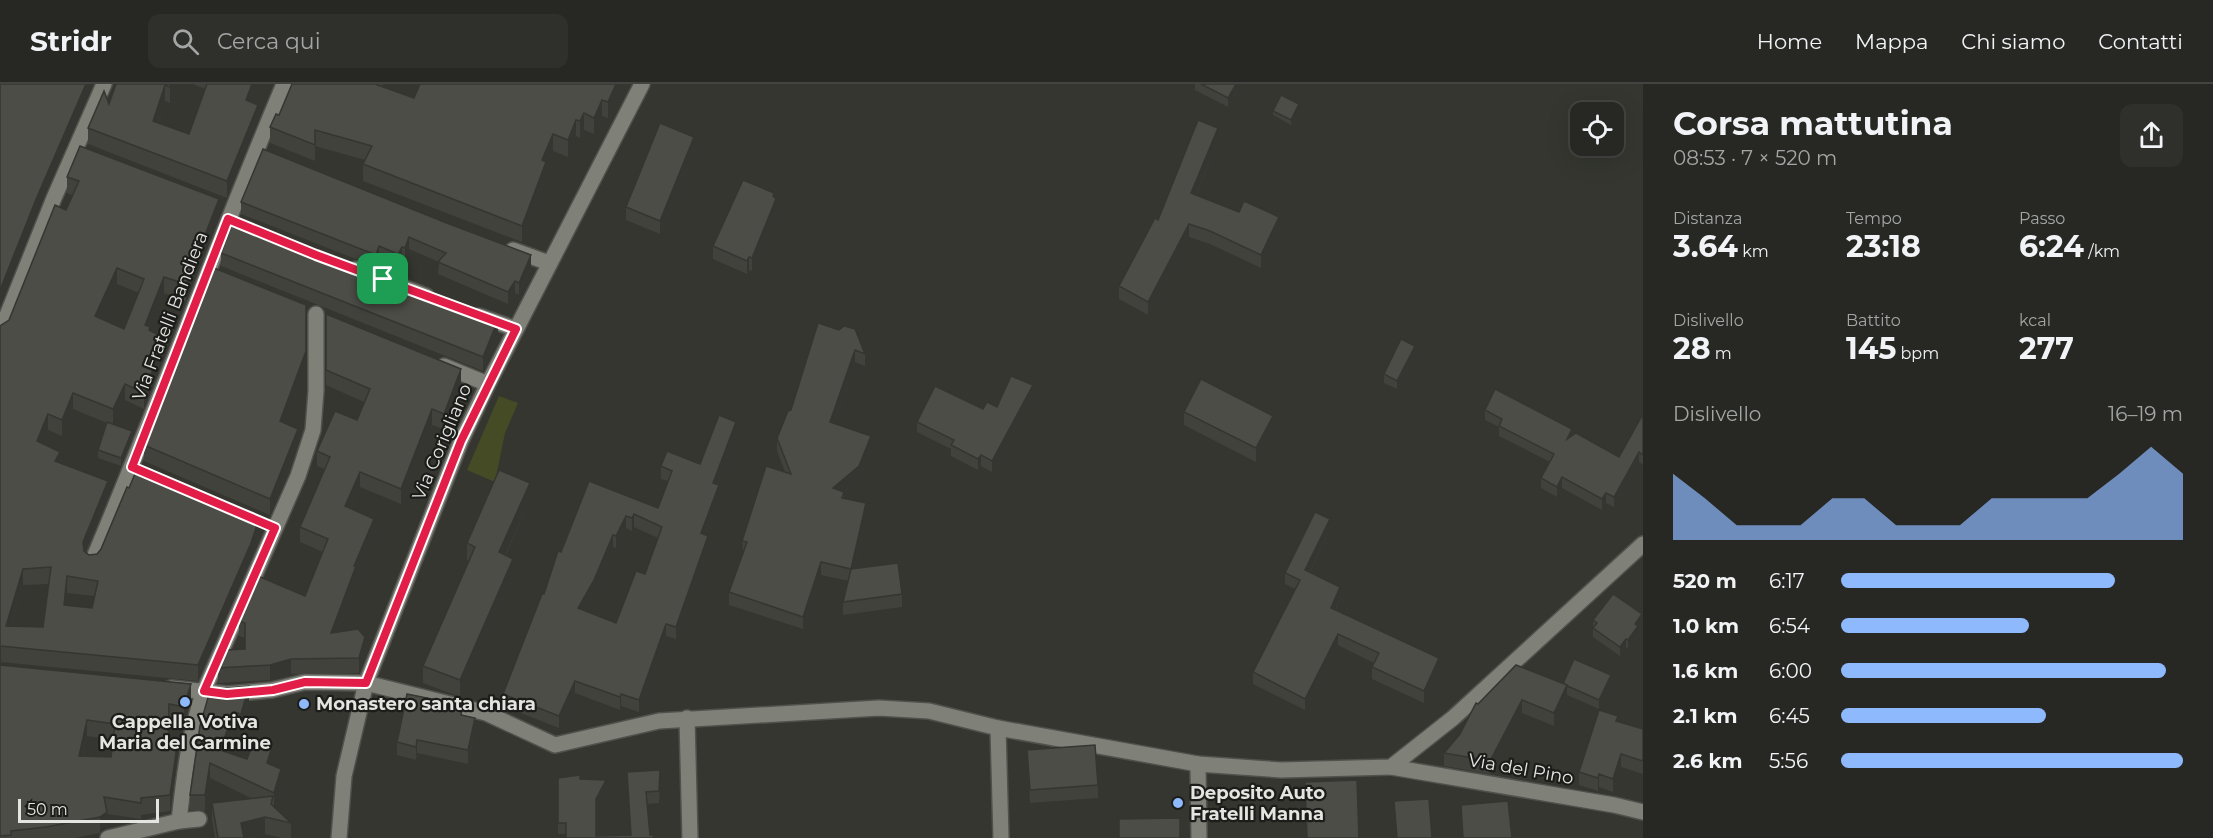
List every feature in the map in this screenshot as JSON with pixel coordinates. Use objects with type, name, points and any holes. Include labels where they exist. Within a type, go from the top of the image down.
[{"type":"street","points":[[0,333],[81,152],[104,84]]},
{"type":"street","name":"Via Fratelli Bandiera","points":[[92,562],[137,469],[214,274],[229,214],[262,150],[284,84]]},
{"type":"street","name":"Via Corigliano","points":[[339,838],[344,776],[366,683],[461,441],[549,263],[642,84]]},
{"type":"street","points":[[498,244],[549,263]]},
{"type":"street","points":[[338,263],[438,300]]},
{"type":"street","points":[[460,309],[516,329]]},
{"type":"street","points":[[179,821],[186,757],[195,717],[269,526],[298,476],[313,430],[316,391],[316,314]]},
{"type":"street","points":[[434,362],[488,384]]},
{"type":"street","points":[[1391,767],[1453,718],[1643,544]]},
{"type":"street","name":"Via del Pino","points":[[152,686],[227,694],[273,690],[305,682],[366,683],[486,713],[555,745],[659,721],[687,718],[879,708],[929,711],[998,728],[1198,764],[1281,770],[1391,767],[1643,812]]},
{"type":"street","points":[[687,718],[690,838]]},
{"type":"street","points":[[998,728],[1000,838]]},
{"type":"street","points":[[1198,764],[1199,838]]},
{"type":"street","points":[[108,838],[179,821],[199,819]]},
{"type":"green space","points":[[499,396],[518,403],[505,433],[495,482],[467,470]]},
{"type":"building","points":[[0,84],[86,84],[0,290]]},
{"type":"building","points":[[116,84],[171,84],[170,87],[165,85],[153,121],[189,134],[207,84],[252,84],[246,100],[258,105],[227,181],[88,128],[104,91],[109,104]]},
{"type":"building","points":[[292,84],[375,84],[414,98],[420,84],[616,84],[608,102],[602,100],[594,118],[584,113],[580,121],[576,120],[568,140],[553,134],[542,160],[546,162],[522,226],[363,164],[372,146],[315,130],[315,145],[270,127],[276,114],[279,115]]},
{"type":"building","points":[[1201,84],[1236,84],[1228,98]]},
{"type":"building","points":[[1281,95],[1299,104],[1291,120],[1273,111]]},
{"type":"building","points":[[1198,120],[1218,128],[1191,193],[1239,212],[1244,201],[1279,217],[1261,255],[1210,231],[1189,224],[1148,302],[1119,286],[1155,218],[1158,220]]},
{"type":"building","points":[[660,123],[694,137],[660,221],[626,207]]},
{"type":"building","points":[[80,146],[219,199],[186,284],[164,277],[145,325],[150,327],[149,330],[165,338],[144,393],[125,384],[113,409],[73,393],[62,420],[48,414],[37,441],[60,452],[55,461],[108,481],[83,542],[84,551],[89,555],[97,554],[101,549],[139,464],[260,516],[251,543],[198,665],[0,646],[0,326],[9,320],[55,205],[66,210],[79,181],[67,177]],"holes":[[[117,268],[144,279],[124,329],[95,316]],[[51,567],[43,627],[6,626],[23,569]],[[67,576],[98,581],[92,608],[64,605]]]},
{"type":"building","points":[[263,149],[531,255],[519,283],[515,281],[508,292],[438,262],[446,253],[409,237],[405,248],[402,247],[398,254],[379,246],[376,255],[241,202]]},
{"type":"building","points":[[743,180],[774,193],[773,196],[776,199],[752,258],[749,257],[747,261],[713,246]]},
{"type":"building","points":[[234,219],[369,272],[368,274],[408,291],[410,287],[498,320],[483,357],[221,253]]},
{"type":"building","points":[[214,268],[306,305],[306,351],[280,421],[298,429],[270,499],[144,445]]},
{"type":"building","points":[[326,314],[461,369],[444,414],[432,409],[401,489],[360,472],[345,506],[374,519],[354,566],[356,566],[331,633],[358,629],[365,637],[359,658],[291,659],[270,665],[218,668],[226,650],[245,649],[245,623],[239,621],[258,576],[305,596],[328,539],[300,527],[330,457],[317,451],[335,411],[357,420],[370,389],[326,370]]},
{"type":"building","points":[[818,323],[839,330],[844,326],[855,329],[865,354],[855,350],[830,422],[871,436],[859,466],[833,488],[844,492],[842,498],[866,503],[851,569],[821,562],[803,617],[729,592],[747,542],[742,541],[766,466],[791,474],[777,438],[788,411],[791,410]]},
{"type":"building","points":[[1401,339],[1415,346],[1397,381],[1384,374]]},
{"type":"building","points":[[1011,376],[1033,385],[992,461],[981,455],[978,459],[951,445],[954,440],[917,422],[935,386],[983,409],[987,402],[997,407]]},
{"type":"building","points":[[1201,379],[1273,416],[1256,448],[1184,412]]},
{"type":"building","points":[[1495,389],[1572,429],[1567,439],[1576,433],[1619,457],[1643,414],[1643,455],[1639,452],[1614,497],[1606,493],[1602,499],[1562,477],[1557,487],[1541,478],[1554,454],[1499,426],[1502,419],[1485,410]]},
{"type":"building","points":[[719,415],[736,422],[713,483],[719,485],[701,533],[708,536],[676,627],[666,624],[639,700],[621,694],[620,697],[575,681],[559,716],[503,694],[542,594],[544,594],[558,551],[561,552],[589,481],[658,508],[672,471],[661,466],[667,451],[700,464]],"holes":[[[634,514],[662,527],[645,574],[636,571],[616,623],[578,608],[594,580],[613,535],[616,536],[626,516],[632,518]]]},
{"type":"building","points":[[107,422],[132,431],[121,458],[98,450]]},
{"type":"building","points":[[499,470],[530,483],[499,552],[513,559],[460,680],[423,666],[475,547],[467,543]]},
{"type":"building","points":[[1315,512],[1330,519],[1305,570],[1340,587],[1331,608],[1439,658],[1424,691],[1372,667],[1379,653],[1338,634],[1305,699],[1253,672],[1300,580],[1285,573]]},
{"type":"building","points":[[898,563],[902,594],[843,602],[851,569]]},
{"type":"building","points":[[1613,594],[1642,614],[1635,624],[1638,626],[1620,647],[1593,628],[1597,623],[1593,620]]},
{"type":"building","points":[[1574,659],[1611,675],[1599,700],[1563,684]]},
{"type":"building","points":[[0,665],[191,684],[184,707],[169,704],[168,746],[177,746],[170,795],[141,798],[141,803],[104,797],[107,812],[100,817],[11,831],[11,835],[0,836]],"holes":[[[87,720],[115,724],[111,757],[79,756]]]},
{"type":"building","points":[[1516,665],[1567,685],[1554,713],[1522,700],[1490,761],[1444,753],[1460,734],[1476,703],[1478,704]]},
{"type":"building","points":[[249,686],[241,714],[234,712],[220,750],[247,759],[253,743],[271,750],[267,763],[281,769],[274,793],[210,763],[205,795],[190,795],[200,726],[211,687]]},
{"type":"building","points":[[407,694],[452,703],[450,708],[462,710],[461,715],[475,718],[468,750],[417,740],[416,747],[397,742]]},
{"type":"building","points":[[1599,710],[1618,716],[1616,721],[1643,729],[1643,761],[1621,754],[1613,779],[1599,774],[1598,778],[1579,772]]},
{"type":"building","points":[[1095,745],[1098,785],[1030,790],[1027,750]]},
{"type":"building","points":[[660,770],[659,791],[646,792],[650,835],[654,838],[566,838],[566,823],[558,823],[558,778],[580,775],[580,779],[606,780],[596,799],[596,836],[631,835],[627,772]]},
{"type":"building","points":[[1357,780],[1359,838],[1307,838],[1305,782]]},
{"type":"building","points":[[273,796],[271,804],[291,823],[265,817],[241,823],[244,838],[218,838],[212,803]]},
{"type":"building","points":[[1429,799],[1432,838],[1397,838],[1394,801]]},
{"type":"building","points":[[1508,801],[1512,838],[1463,838],[1461,805]]},
{"type":"building","points":[[1180,818],[1180,838],[1119,838],[1119,819]]},
{"type":"place","name":"Cappella Votiva Maria del Carmine","points":[[185,702]]},
{"type":"place","name":"Monastero santa chiara","points":[[304,704]]},
{"type":"place","name":"Deposito Auto Fratelli Manna","points":[[1178,803]]},
{"type":"route","points":[[228,219],[316,255],[383,279],[516,329],[461,441],[366,683],[305,682],[273,690],[227,694],[204,691],[275,528],[132,467],[228,219]]}]
